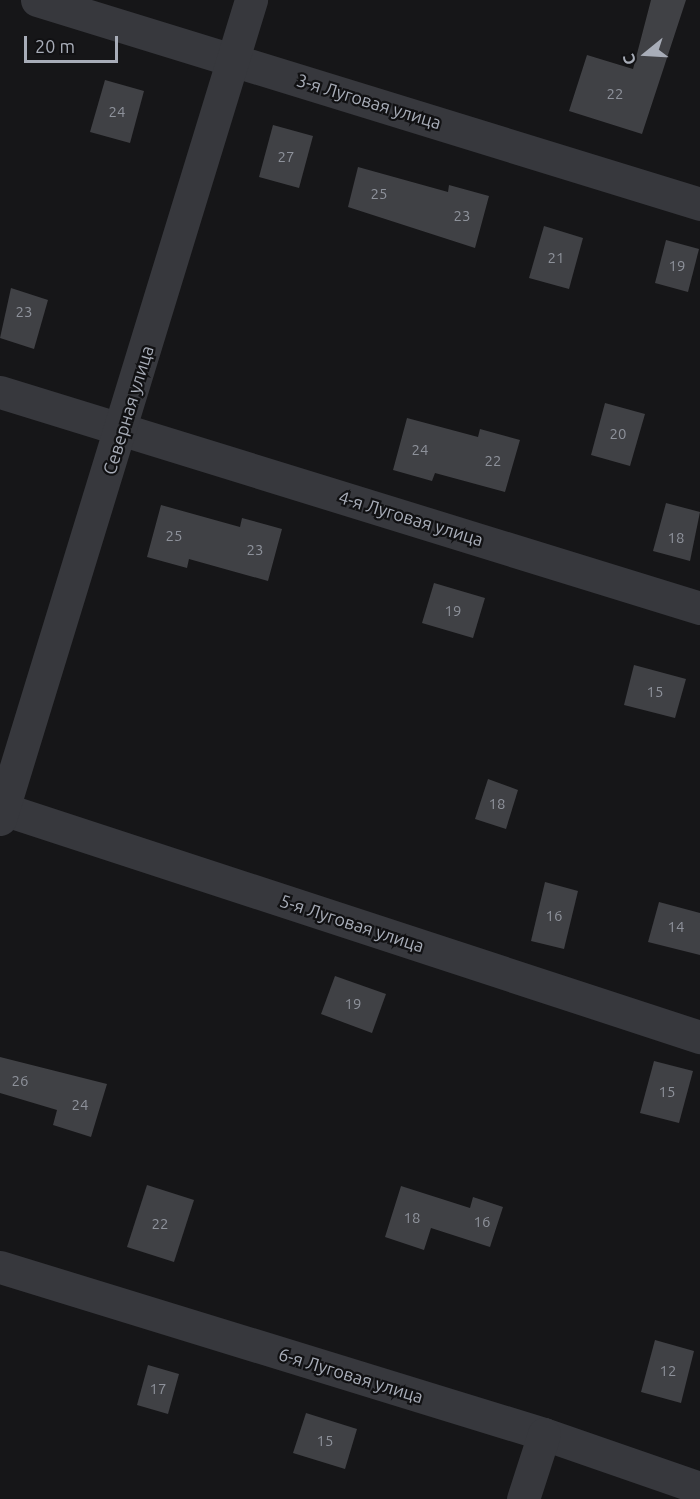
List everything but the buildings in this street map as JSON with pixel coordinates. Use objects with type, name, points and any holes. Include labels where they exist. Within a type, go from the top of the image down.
[{"type":"street","name":"3-я Луговая улица","points":[[38,0],[700,204]]},
{"type":"street","name":"Северная улица","points":[[1,812],[123,428],[251,0]]},
{"type":"street","name":"4-я Луговая улица","points":[[0,392],[123,428],[700,608]]},
{"type":"street","name":"5-я Луговая улица","points":[[1,812],[700,1036]]},
{"type":"street","name":"6-я Луговая улица","points":[[0,1267],[544,1434],[700,1488]]},
{"type":"street","points":[[523,1499],[544,1434]]}]
